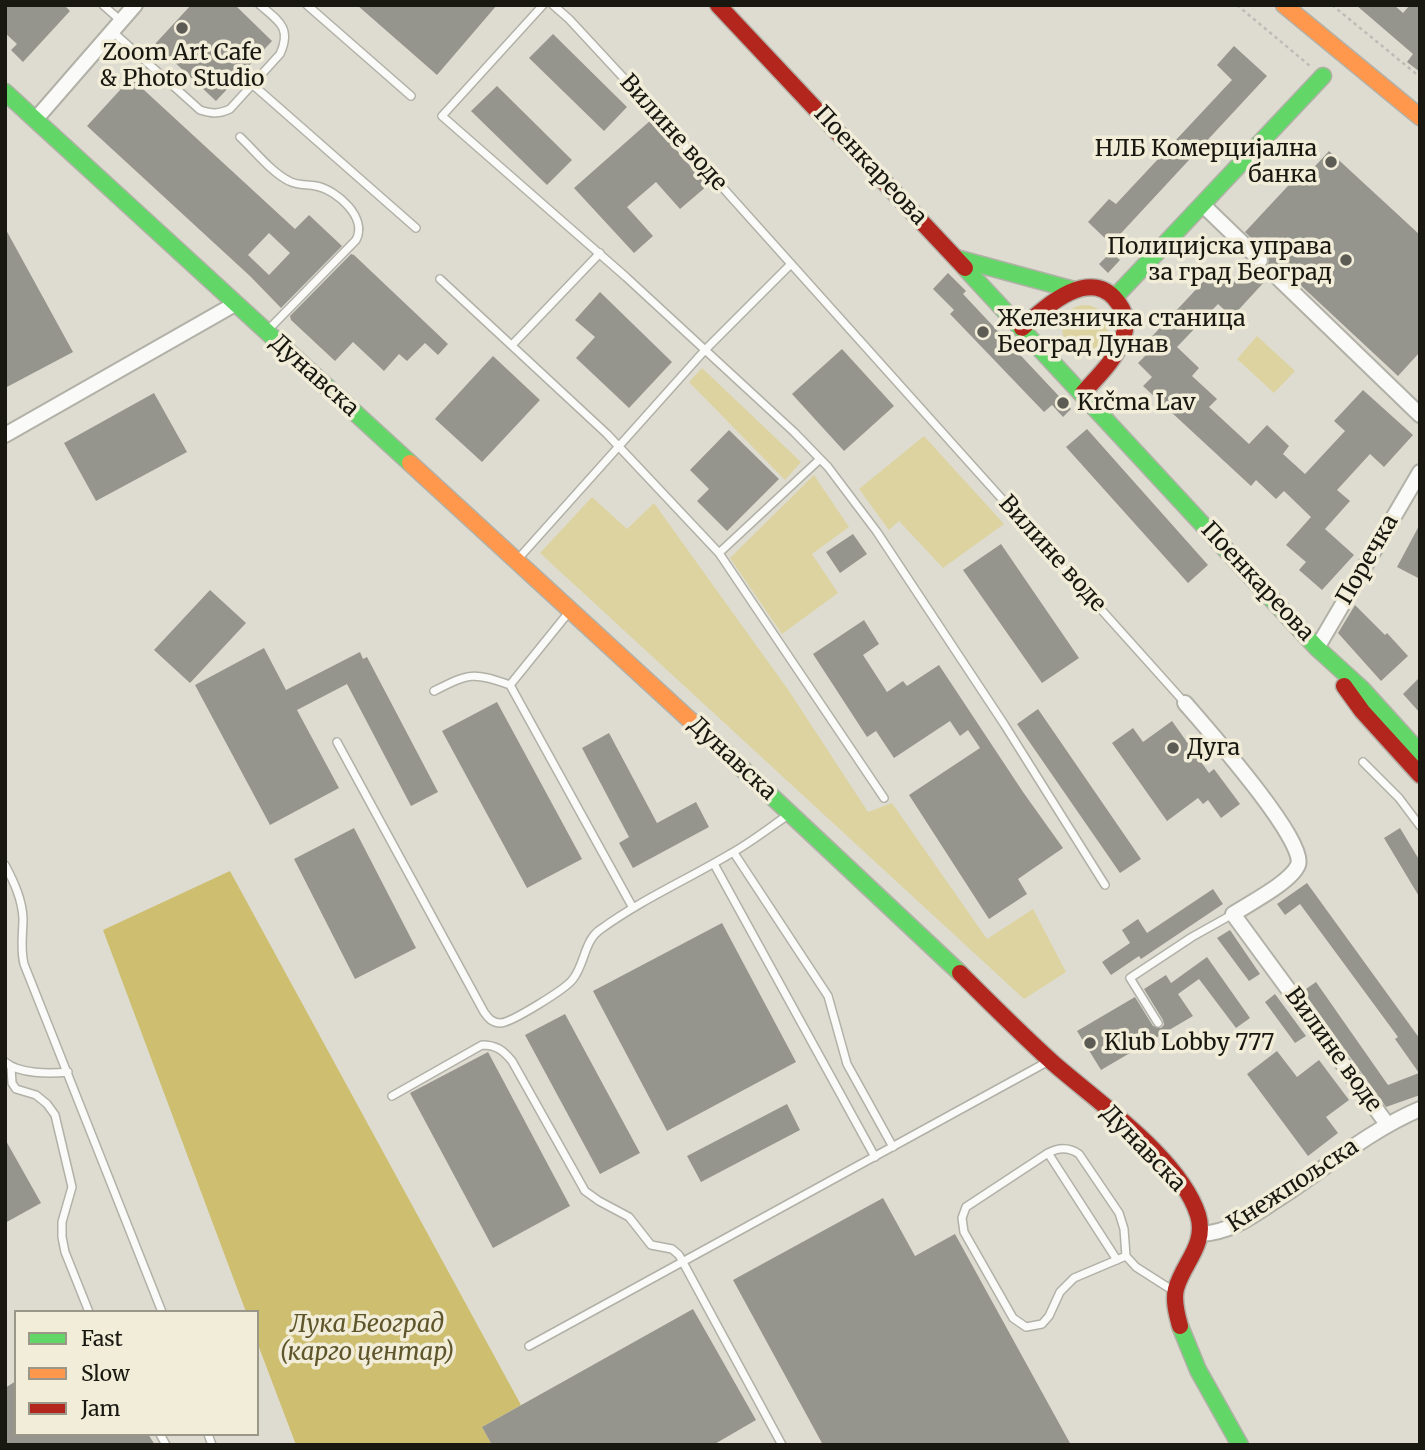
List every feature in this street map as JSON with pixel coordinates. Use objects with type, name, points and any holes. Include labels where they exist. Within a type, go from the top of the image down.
[{"type":"main road","name":"Поенкареова","points":[[718,5],[1083,393],[1317,648],[1362,689],[1420,752]]},
{"type":"main road","points":[[1284,5],[1419,114]]},
{"type":"main road","points":[[1115,297],[1203,205],[1319,74]]},
{"type":"main road","name":"Дунавска","points":[[5,92],[791,813],[1050,1060],[1139,1138],[1167,1168],[1194,1205],[1201,1234]]},
{"type":"main road","points":[[956,258],[1074,290],[1093,288],[1115,297],[1126,312],[1121,344],[1083,393]]},
{"type":"main road","points":[[1022,328],[1050,304],[1074,290]]},
{"type":"main road","name":"Поенкареова","points":[[1317,648],[1362,711],[1420,775]]},
{"type":"main road","points":[[1201,1234],[1175,1292],[1180,1323],[1193,1356],[1240,1445]]},
{"type":"street","points":[[35,120],[135,5]]},
{"type":"street","points":[[1203,205],[1260,260]]},
{"type":"street","points":[[1273,273],[1420,415]]},
{"type":"street","points":[[5,435],[235,304]]},
{"type":"street","name":"Поречка","points":[[1317,648],[1420,472]]},
{"type":"street","name":"Вилине воде","points":[[1185,703],[1267,803],[1300,857],[1298,865],[1289,877],[1233,914],[1387,1124]]},
{"type":"street","name":"Кнежпољска","points":[[1201,1234],[1224,1231],[1235,1226],[1291,1191],[1387,1124],[1420,1110]]},
{"type":"lane","points":[[103,5],[117,26],[200,110],[212,114],[230,108],[280,54],[285,43],[286,33],[281,23],[260,5]]},
{"type":"lane","points":[[307,5],[411,96]]},
{"type":"lane","points":[[543,5],[442,116],[600,253],[820,459],[877,532],[1004,724],[1105,885]]},
{"type":"lane","name":"Вилине воде","points":[[553,5],[620,74],[1185,703]]},
{"type":"lane","points":[[252,84],[416,228]]},
{"type":"lane","points":[[240,137],[288,181],[328,191],[355,214],[360,224],[356,240],[266,332]]},
{"type":"lane","points":[[512,345],[600,253]]},
{"type":"lane","points":[[516,561],[705,350],[791,264]]},
{"type":"lane","points":[[440,279],[619,446],[719,553],[884,798]]},
{"type":"lane","points":[[719,553],[820,459]]},
{"type":"lane","points":[[510,685],[570,610]]},
{"type":"lane","points":[[434,691],[472,674],[510,685],[633,908]]},
{"type":"lane","points":[[337,742],[484,1012],[488,1019],[495,1022],[509,1020],[568,986],[597,931],[633,908],[734,853],[791,813]]},
{"type":"lane","points":[[1363,762],[1399,798],[1420,826]]},
{"type":"lane","points":[[734,853],[828,996],[848,1064],[892,1147]]},
{"type":"lane","points":[[5,864],[21,903],[24,964],[161,1310]]},
{"type":"lane","points":[[714,864],[875,1157]]},
{"type":"lane","points":[[1158,1023],[1127,981],[1192,937],[1233,914]]},
{"type":"lane","points":[[392,1096],[482,1045],[493,1045],[503,1050],[512,1060],[585,1191],[599,1202],[629,1217],[651,1245],[672,1249],[683,1262],[782,1445]]},
{"type":"lane","points":[[529,1346],[1050,1060]]},
{"type":"lane","points":[[68,1072],[29,1071],[8,1065],[12,1083],[16,1088],[36,1095],[55,1115],[72,1187],[62,1222],[64,1245],[88,1310]]},
{"type":"lane","points":[[1126,1256],[1074,1278],[1060,1292],[1049,1316],[1042,1324],[1026,1327],[1013,1318],[964,1232],[962,1218],[966,1207],[1048,1153],[1063,1149],[1079,1154],[1119,1213],[1125,1236],[1126,1256],[1136,1267],[1175,1292]]},
{"type":"lane","points":[[1048,1153],[1117,1260]]},
{"type":"path","points":[[1237,5],[1319,74]]},
{"type":"path","points":[[1332,5],[1420,77]]},
{"type":"shaded area","points":[[1085,305],[1101,312],[1108,328],[1101,344],[1085,351],[1069,344],[1062,328],[1069,312]]},
{"type":"shaded area","points":[[1257,336],[1295,371],[1274,393],[1237,359]]},
{"type":"shaded area","points":[[702,368],[801,462],[785,480],[689,382]]},
{"type":"shaded area","points":[[924,436],[1004,524],[943,568],[899,521],[889,530],[859,489]]},
{"type":"shaded area","points":[[814,475],[849,527],[812,554],[838,593],[782,634],[730,558]]},
{"type":"shaded area","points":[[592,497],[627,529],[654,503],[789,691],[868,812],[892,803],[987,939],[1033,909],[1066,972],[1024,999],[540,553]]},
{"type":"water","name":"Лука Београд (карго центар)","points":[[230,871],[521,1405],[482,1427],[492,1445],[296,1445],[259,1347],[259,1310],[245,1310],[103,930]]},
{"type":"building","points":[[5,5],[64,5],[70,11],[23,62],[11,50],[17,44],[5,33]]},
{"type":"building","points":[[191,5],[235,5],[272,41],[216,101],[155,44]]},
{"type":"building","points":[[357,5],[497,5],[437,75]]},
{"type":"building","points":[[1356,5],[1394,5],[1403,13],[1410,5],[1420,5],[1420,72],[1407,62],[1413,54]]},
{"type":"building","points":[[553,34],[627,107],[604,131],[529,58]]},
{"type":"building","points":[[1234,46],[1267,76],[1111,244],[1088,222],[1109,199],[1116,204],[1232,80],[1217,65]]},
{"type":"building","points":[[131,78],[295,229],[309,215],[342,246],[281,308],[87,126]],"holes":[[[269,233],[290,253],[269,275],[248,255]]]},
{"type":"building","points":[[497,86],[572,160],[547,185],[471,111]]},
{"type":"building","points":[[651,120],[707,186],[680,209],[656,182],[627,207],[653,236],[634,253],[574,188]]},
{"type":"building","name":"Полицијска управа за град Београд","points":[[1329,151],[1420,235],[1420,352],[1398,376],[1280,266],[1268,265],[1267,254],[1245,232],[1300,173],[1305,177]]},
{"type":"building","points":[[5,228],[73,352],[5,388]]},
{"type":"building","points":[[1111,252],[1120,260],[1108,273],[1099,264]]},
{"type":"building","points":[[351,254],[448,344],[438,355],[425,343],[407,361],[399,354],[384,371],[353,342],[335,361],[291,320],[290,316]]},
{"type":"building","points":[[1218,266],[1237,284],[1254,267],[1265,268],[1266,280],[1232,317],[1218,304],[1177,347],[1199,368],[1192,376],[1217,399],[1209,407],[1249,444],[1267,425],[1289,446],[1283,454],[1305,474],[1345,431],[1334,421],[1363,390],[1413,435],[1384,467],[1370,454],[1337,490],[1350,501],[1325,529],[1354,555],[1322,590],[1299,570],[1306,562],[1286,545],[1311,517],[1284,491],[1276,499],[1256,480],[1251,486],[1143,386],[1152,377],[1138,363],[1148,353],[1142,347]]},
{"type":"building","points":[[948,273],[966,291],[963,294],[1071,409],[1063,417],[1052,405],[1044,412],[950,314],[954,310],[933,289]]},
{"type":"building","points":[[600,292],[672,362],[629,408],[576,358],[595,337],[575,320]]},
{"type":"building","points":[[842,349],[894,406],[844,451],[792,394]]},
{"type":"building","points":[[493,356],[540,400],[482,462],[435,419]]},
{"type":"building","points":[[154,393],[187,452],[96,501],[64,443]]},
{"type":"building","points":[[1087,429],[1208,565],[1188,583],[1066,447]]},
{"type":"building","points":[[729,430],[779,479],[727,531],[697,501],[709,489],[690,470]]},
{"type":"building","points":[[1420,524],[1420,579],[1397,567]]},
{"type":"building","points":[[853,534],[867,554],[840,573],[826,552]]},
{"type":"building","points":[[1001,544],[1079,658],[1042,683],[963,570]]},
{"type":"building","points":[[210,590],[246,623],[190,683],[154,650]]},
{"type":"building","points":[[1355,605],[1408,656],[1381,681],[1338,633]]},
{"type":"building","points":[[864,620],[879,644],[863,655],[887,692],[903,681],[907,686],[939,665],[1063,848],[1018,879],[1027,894],[989,919],[909,795],[980,748],[968,730],[960,736],[950,721],[894,758],[876,731],[867,737],[813,654]]},
{"type":"building","points":[[264,648],[286,690],[360,652],[363,659],[367,657],[438,792],[411,806],[347,684],[297,710],[339,788],[270,825],[195,685]]},
{"type":"building","points":[[1420,677],[1420,713],[1403,694]]},
{"type":"building","points":[[497,702],[582,859],[527,888],[442,731]]},
{"type":"building","points":[[1038,709],[1141,859],[1120,873],[1017,724]]},
{"type":"building","points":[[1172,721],[1209,773],[1214,769],[1240,804],[1221,818],[1208,800],[1203,804],[1198,798],[1167,821],[1112,743],[1133,728],[1143,742]]},
{"type":"building","points":[[609,733],[657,823],[696,802],[709,827],[633,868],[619,843],[629,837],[582,748]]},
{"type":"building","points":[[354,828],[416,948],[355,979],[294,859]]},
{"type":"building","points":[[1400,828],[1420,861],[1420,898],[1384,838]]},
{"type":"building","points":[[1307,883],[1420,1039],[1420,1095],[1386,1107],[1303,991],[1316,982],[1388,1085],[1419,1073],[1395,1039],[1398,1037],[1300,904],[1285,915],[1277,904]]},
{"type":"building","points":[[1213,889],[1223,904],[1141,959],[1139,956],[1111,975],[1102,962],[1130,943],[1122,930],[1138,919],[1147,933]]},
{"type":"building","points":[[722,923],[796,1062],[667,1131],[593,991]]},
{"type":"building","points":[[1230,930],[1260,974],[1249,981],[1217,938]]},
{"type":"building","points":[[1207,957],[1250,1018],[1236,1028],[1199,979],[1178,994],[1193,1016],[1101,1070],[1077,1031],[1135,997],[1153,1026],[1161,1028],[1164,1025],[1163,1020],[1144,989],[1166,975],[1171,983]]},
{"type":"building","points":[[1275,994],[1306,1036],[1295,1043],[1265,1002]]},
{"type":"building","points":[[565,1014],[640,1153],[600,1174],[525,1035]]},
{"type":"building","points":[[1277,1051],[1297,1077],[1319,1060],[1349,1100],[1326,1117],[1338,1133],[1308,1156],[1247,1074]]},
{"type":"building","points":[[488,1052],[570,1206],[493,1248],[410,1093]]},
{"type":"building","points":[[787,1104],[800,1130],[701,1182],[687,1156]]},
{"type":"building","points":[[5,1139],[41,1203],[5,1223]]},
{"type":"building","points":[[883,1198],[915,1256],[955,1234],[1071,1445],[823,1445],[733,1280]]},
{"type":"building","points":[[693,1309],[756,1420],[713,1445],[492,1445],[482,1427]]},
{"type":"building","points":[[14,1382],[14,1436],[149,1436],[155,1445],[5,1445],[5,1388]]},
{"type":"traffic: fast","points":[[1115,297],[1323,76]]},
{"type":"traffic: fast","points":[[5,92],[410,463]]},
{"type":"traffic: fast","points":[[956,258],[1074,290]]},
{"type":"traffic: fast","points":[[965,268],[1317,648],[1362,689],[1420,753]]},
{"type":"traffic: fast","points":[[716,744],[960,973]]},
{"type":"traffic: fast","points":[[1180,1326],[1198,1370],[1240,1445]]},
{"type":"traffic: slow","points":[[1284,5],[1420,117]]},
{"type":"traffic: slow","points":[[410,463],[716,744]]},
{"type":"traffic: jam","points":[[718,5],[965,268]]},
{"type":"traffic: jam","points":[[1022,328],[1056,300],[1069,293],[1083,288],[1108,292],[1124,313],[1125,331],[1110,362],[1083,393]]},
{"type":"traffic: jam","points":[[1344,686],[1362,711],[1420,775]]},
{"type":"traffic: jam","points":[[960,973],[1052,1062],[1135,1132],[1174,1173],[1188,1194],[1200,1226],[1197,1245],[1176,1289],[1175,1303],[1180,1326]]},
{"type":"place","name":"Zoom Art Cafe & Photo Studio","points":[[182,28]]},
{"type":"place","name":"НЛБ Комерцијална банка","points":[[1331,162]]},
{"type":"place","name":"Полицијска управа за град Београд","points":[[1346,260]]},
{"type":"place","name":"Железничка станица Београд Дунав","points":[[983,332]]},
{"type":"place","name":"Krčma Lav","points":[[1063,403]]},
{"type":"place","name":"Дуга","points":[[1173,748]]},
{"type":"place","name":"Klub Lobby 777","points":[[1090,1043]]}]
